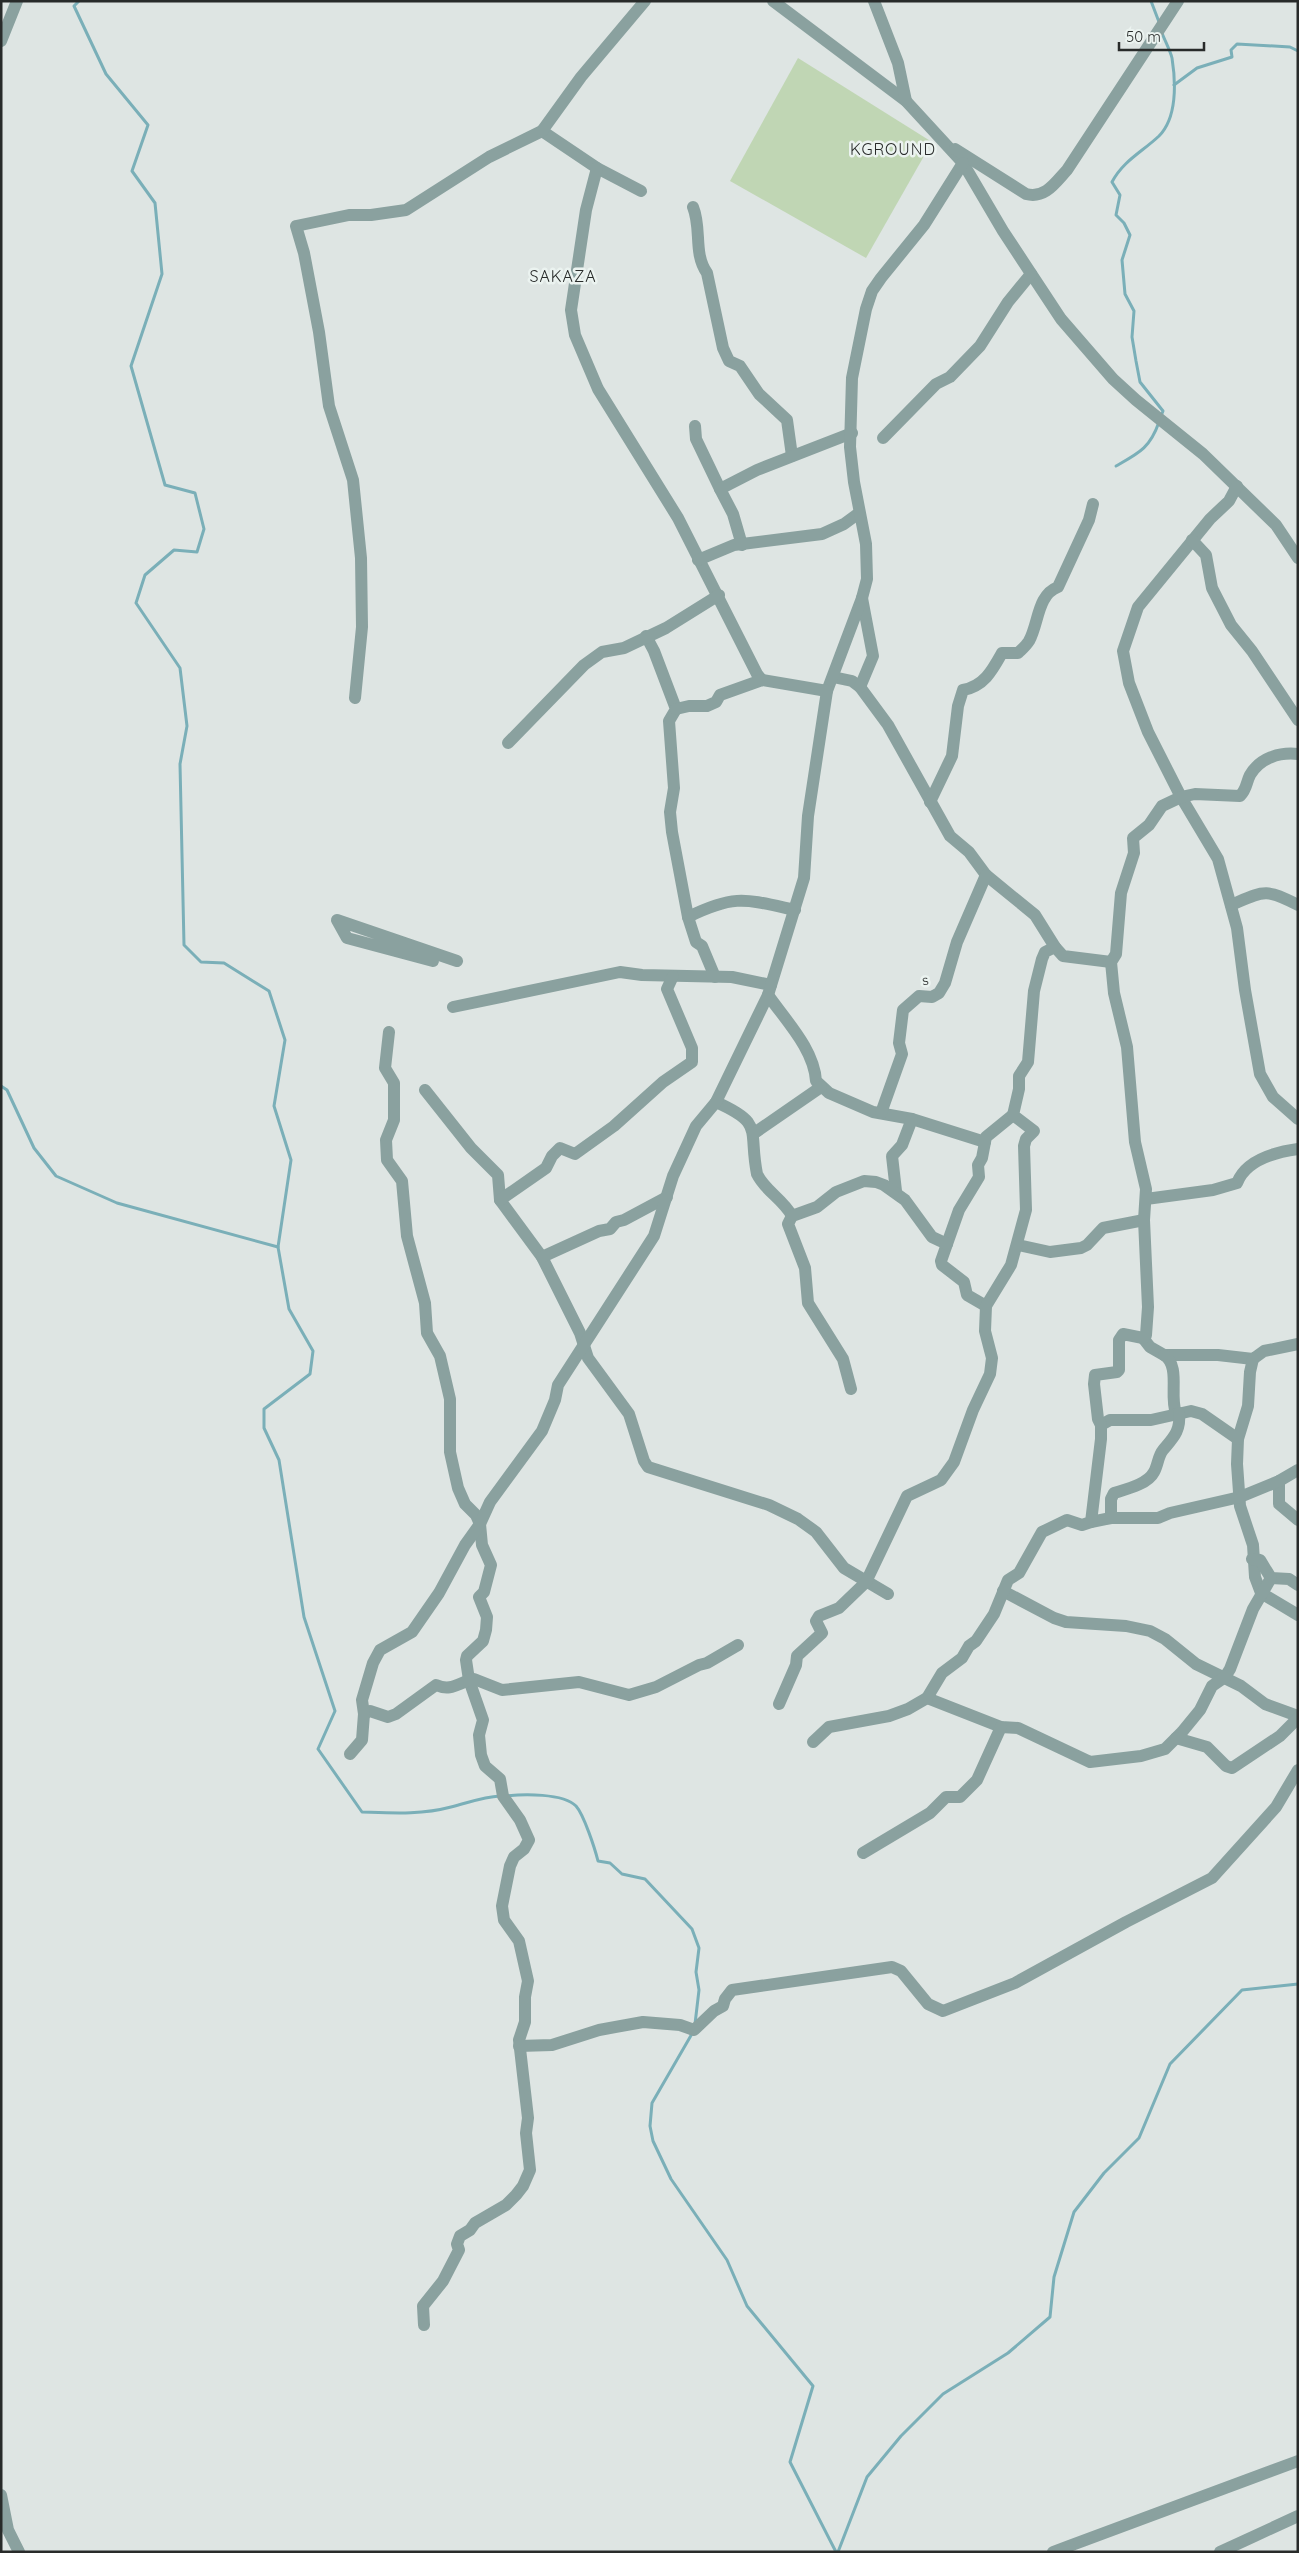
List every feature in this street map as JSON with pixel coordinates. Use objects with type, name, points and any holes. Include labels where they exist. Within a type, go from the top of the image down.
[{"type":"street","points":[[1,41],[17,1]]},
{"type":"street","points":[[356,698],[362,627],[361,558],[353,480],[329,406],[319,332],[304,254],[296,226],[348,215],[380,214],[406,210],[489,157],[542,131],[581,77],[644,1]]},
{"type":"street","points":[[773,1],[906,101],[949,146],[963,163],[1061,319],[1113,379],[1203,454],[1237,486],[1276,526],[1298,558]]},
{"type":"street","points":[[874,1],[901,72],[906,101]]},
{"type":"street","points":[[949,146],[1026,194],[1035,196],[1045,193],[1067,170],[1178,1]]},
{"type":"street","points":[[542,131],[597,168],[642,191]]},
{"type":"street","points":[[350,1754],[362,1740],[364,1714],[362,1700],[373,1663],[380,1650],[412,1632],[438,1593],[465,1545],[480,1524],[490,1502],[542,1432],[555,1400],[558,1385],[647,1250],[654,1236],[673,1176],[696,1126],[716,1102],[769,990],[804,878],[808,816],[827,690],[862,598],[867,563],[851,462],[852,378],[866,309],[872,292],[924,225],[963,163]]},
{"type":"street","points":[[597,168],[586,210],[571,310],[575,335],[598,389],[678,518],[698,560],[719,596],[762,680]]},
{"type":"street","points":[[693,207],[698,226],[698,252],[701,265],[707,273],[723,348],[729,361],[740,366],[759,394],[787,420],[792,456]]},
{"type":"street","points":[[883,438],[936,384],[950,377],[980,346],[1008,302],[1031,274]]},
{"type":"street","points":[[695,426],[696,439],[733,514],[742,545]]},
{"type":"street","points":[[720,489],[757,470],[818,444],[852,433]]},
{"type":"street","points":[[1237,486],[1229,501],[1192,540],[1138,607],[1123,651],[1129,684],[1148,732],[1181,797],[1218,859],[1237,928],[1245,990],[1260,1074],[1273,1097],[1298,1119]]},
{"type":"street","points":[[930,802],[952,756],[958,706],[963,690],[975,688],[988,676],[1002,653],[1018,653],[1028,643],[1042,601],[1049,590],[1058,587],[1089,520],[1093,504]]},
{"type":"street","points":[[698,560],[742,545],[822,534],[844,524],[859,513]]},
{"type":"street","points":[[1192,540],[1206,555],[1212,588],[1231,625],[1252,651],[1298,720]]},
{"type":"street","points":[[508,743],[584,665],[602,652],[624,648],[666,628],[719,596]]},
{"type":"street","points":[[860,687],[873,656],[862,598]]},
{"type":"street","points":[[646,636],[654,651],[676,709]]},
{"type":"street","points":[[832,677],[852,681],[860,687],[888,724],[950,836],[969,852],[986,875],[1034,915],[1054,947],[1063,956],[1111,962]]},
{"type":"street","points":[[715,977],[702,946],[696,942],[688,918],[670,812],[674,788],[669,721],[676,709],[689,706],[707,706],[716,702],[720,695],[762,680],[827,690]]},
{"type":"street","points":[[1143,1338],[1146,1335],[1148,1307],[1144,1220],[1146,1199],[1134,1142],[1127,1047],[1114,993],[1111,962],[1116,954],[1121,893],[1134,853],[1134,838],[1149,825],[1162,806],[1181,797],[1195,794],[1240,796],[1246,791],[1251,775],[1265,760],[1277,754],[1298,754]]},
{"type":"street","name":"s","points":[[881,1114],[902,1054],[899,1043],[903,1010],[919,996],[932,997],[945,982],[957,942],[986,875]]},
{"type":"street","points":[[1231,905],[1263,892],[1277,894],[1298,905]]},
{"type":"street","points":[[688,918],[714,904],[734,899],[795,910]]},
{"type":"street","points":[[433,961],[347,938],[337,920],[457,961]]},
{"type":"street","points":[[986,1306],[967,1295],[964,1282],[942,1265],[946,1244],[965,1198],[979,1177],[978,1165],[982,1158],[986,1137],[1012,1115],[1019,1089],[1019,1076],[1028,1062],[1034,991],[1042,959],[1046,952],[1054,947]]},
{"type":"street","points":[[453,1007],[620,972],[642,976],[732,977],[769,990],[808,1051],[815,1068],[816,1081],[829,1093],[872,1112],[912,1119],[985,1142]]},
{"type":"street","points":[[500,1200],[546,1168],[552,1156],[560,1148],[575,1154],[614,1126],[663,1082],[692,1062],[692,1048],[668,989],[674,976]]},
{"type":"street","points":[[389,1032],[385,1068],[394,1083],[394,1120],[386,1140],[387,1160],[402,1181],[407,1236],[425,1303],[427,1333],[440,1356],[450,1399],[450,1452],[458,1488],[465,1504],[476,1515],[480,1524],[482,1545],[491,1565],[484,1592],[479,1597],[487,1617],[483,1642],[467,1656],[469,1680],[483,1720],[479,1743],[485,1766],[500,1779],[503,1796],[520,1820],[529,1840],[524,1849],[514,1857],[510,1866],[502,1906],[504,1920],[520,1941],[528,1981],[525,1997],[525,2022],[521,2029],[519,2046],[528,2118],[526,2133],[530,2170],[523,2186],[506,2205],[475,2224],[470,2230],[460,2236],[457,2244],[459,2250],[442,2282],[423,2306],[424,2324]]},
{"type":"street","points":[[753,1134],[821,1087]]},
{"type":"street","points":[[425,1090],[471,1148],[498,1175],[500,1200],[542,1257],[588,1358],[629,1414],[644,1461],[648,1467],[770,1505],[798,1519],[816,1532],[844,1568],[888,1594]]},
{"type":"street","points":[[716,1102],[744,1116],[751,1124],[757,1174],[760,1180],[783,1202],[792,1216]]},
{"type":"street","points":[[779,1704],[796,1665],[797,1656],[822,1634],[816,1620],[819,1616],[839,1608],[866,1582],[907,1496],[941,1480],[954,1462],[972,1410],[990,1374],[992,1358],[985,1331],[986,1306],[1011,1264],[1018,1245],[1026,1210],[1024,1146],[1026,1139],[1034,1131],[1012,1115]]},
{"type":"street","points":[[896,1191],[892,1156],[902,1145],[912,1119]]},
{"type":"street","points":[[1146,1199],[1204,1192],[1237,1183],[1246,1167],[1278,1152],[1298,1149]]},
{"type":"street","points":[[851,1389],[843,1359],[808,1303],[806,1268],[788,1224],[792,1216],[817,1207],[836,1192],[864,1181],[884,1185],[896,1191],[916,1212],[932,1237],[946,1244]]},
{"type":"street","points":[[542,1257],[599,1231],[610,1229],[616,1222],[624,1220],[667,1197]]},
{"type":"street","points":[[1018,1245],[1050,1252],[1081,1248],[1087,1245],[1103,1228],[1144,1220]]},
{"type":"street","points":[[1091,1522],[1101,1425],[1098,1419],[1094,1384],[1096,1375],[1117,1372],[1119,1370],[1119,1340],[1123,1334],[1143,1338],[1150,1347],[1164,1355],[1172,1365],[1172,1400],[1180,1420],[1177,1434],[1163,1450],[1154,1473],[1129,1489],[1114,1493],[1110,1499],[1111,1518]]},
{"type":"street","points":[[1298,1344],[1264,1351],[1253,1359],[1250,1372],[1248,1406],[1238,1439],[1237,1464],[1242,1518],[1253,1545],[1252,1559],[1255,1577],[1261,1593],[1298,1615]]},
{"type":"street","points":[[1164,1355],[1218,1355],[1253,1359]]},
{"type":"street","points":[[1101,1425],[1110,1420],[1151,1420],[1190,1411],[1202,1414],[1238,1439]]},
{"type":"street","points":[[813,1742],[829,1727],[889,1716],[927,1698],[942,1673],[962,1658],[969,1646],[976,1641],[994,1614],[1008,1580],[1019,1573],[1046,1529],[1067,1520],[1082,1525],[1111,1518],[1158,1518],[1170,1513],[1240,1497],[1279,1481],[1298,1470]]},
{"type":"street","points":[[1279,1481],[1278,1504],[1298,1520]]},
{"type":"street","points":[[1252,1559],[1260,1560],[1271,1578]]},
{"type":"street","points":[[1271,1578],[1289,1579],[1298,1585]]},
{"type":"street","points":[[927,1698],[1002,1727],[1018,1728],[1090,1762],[1141,1756],[1164,1749],[1200,1710],[1212,1686],[1225,1677],[1261,1593],[1271,1578]]},
{"type":"street","points":[[1003,1591],[1054,1618],[1066,1622],[1126,1626],[1150,1631],[1165,1639],[1196,1664],[1225,1677],[1265,1704],[1298,1717],[1280,1736],[1232,1768],[1226,1766],[1207,1747],[1176,1738]]},
{"type":"street","points":[[364,1714],[370,1711],[388,1717],[396,1714],[436,1685],[445,1689],[452,1688],[474,1679],[502,1690],[579,1682],[629,1695],[656,1687],[699,1665],[707,1663],[738,1645]]},
{"type":"street","points":[[863,1853],[930,1813],[946,1797],[960,1797],[977,1780],[1002,1727]]},
{"type":"street","points":[[519,2046],[552,2045],[598,2030],[643,2022],[680,2025],[694,2030],[714,2011],[723,2006],[725,1999],[732,1990],[892,1967],[901,1971],[928,2004],[943,2011],[1015,1983],[1126,1922],[1212,1878],[1276,1807],[1298,1770]]},
{"type":"street","points":[[1053,2552],[1298,2462]]},
{"type":"street","points":[[1,2495],[8,2530],[19,2552]]},
{"type":"street","points":[[1220,2552],[1298,2516]]},
{"type":"green space","points":[[798,58],[932,142],[866,258],[730,181]]},
{"type":"waterway","points":[[79,1],[74,6],[106,74],[148,125],[132,171],[155,203],[162,274],[131,366],[165,485],[195,493],[204,529],[197,552],[174,550],[145,575],[136,603],[180,668],[187,726],[180,764],[184,945],[201,962],[224,963],[269,991],[285,1040],[274,1106],[291,1160],[278,1247],[289,1309],[313,1351],[310,1374],[264,1409],[264,1428],[279,1460],[304,1617],[335,1711],[318,1749],[362,1812],[407,1813],[440,1810],[500,1796]]},
{"type":"waterway","points":[[1151,1],[1159,22]]},
{"type":"waterway","points":[[1161,416],[1163,411],[1140,382],[1132,337],[1134,311],[1125,294],[1122,260],[1130,235],[1124,223],[1116,215],[1120,195],[1112,182],[1127,162],[1159,136],[1169,120],[1174,100],[1173,68],[1171,55],[1162,33]]},
{"type":"waterway","points":[[1174,85],[1197,68],[1232,57],[1231,50],[1237,44],[1290,47],[1298,51]]},
{"type":"waterway","points":[[1116,466],[1148,444],[1159,422]]},
{"type":"waterway","points":[[1,1086],[7,1090],[34,1148],[56,1176],[117,1203],[278,1247]]},
{"type":"waterway","points":[[506,1796],[532,1795],[553,1797],[570,1802],[576,1806],[586,1824],[598,1861],[610,1863],[622,1874],[645,1879],[692,1929],[699,1948],[696,1972],[699,1990],[695,2024]]},
{"type":"waterway","points":[[838,2552],[867,2477],[901,2436],[943,2394],[1008,2353],[1050,2317],[1054,2277],[1074,2212],[1104,2173],[1139,2138],[1170,2064],[1242,1990],[1298,1984]]},
{"type":"waterway","points":[[693,2032],[652,2103],[650,2126],[653,2141],[671,2179],[727,2260],[747,2306],[813,2386],[790,2462],[836,2552]]},
{"type":"district","name":"KGROUND","points":[[893,149]]},
{"type":"district","name":"SAKAZA","points":[[563,276]]}]
